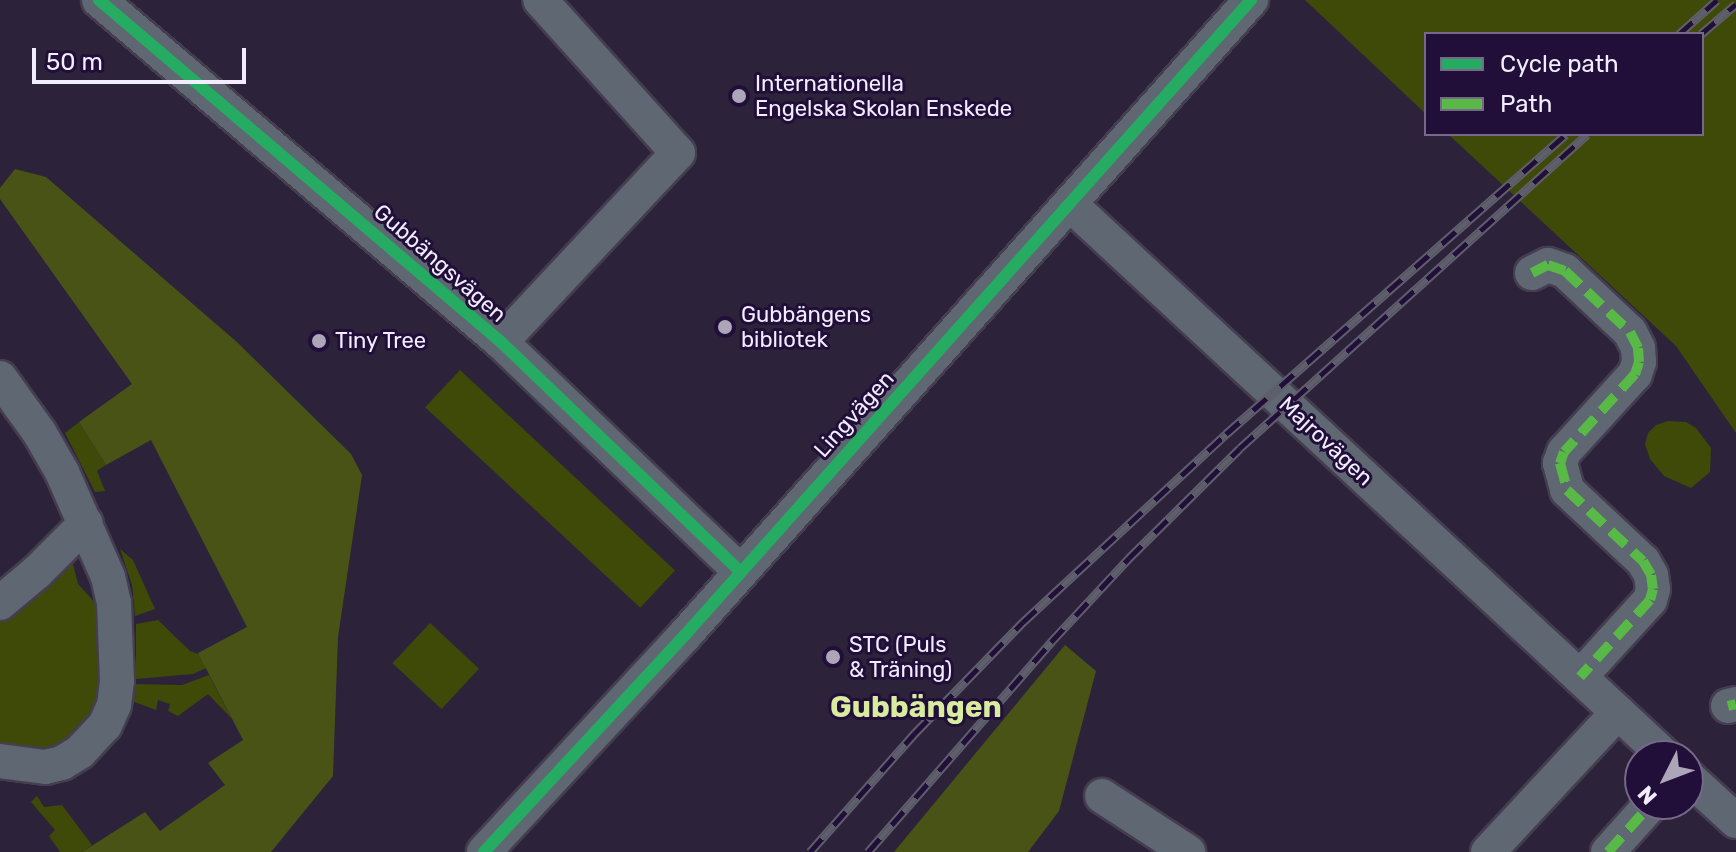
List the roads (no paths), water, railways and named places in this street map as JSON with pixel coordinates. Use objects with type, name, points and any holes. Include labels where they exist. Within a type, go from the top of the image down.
[{"type":"street","name":"Gubbängsvägen","points":[[99,0],[501,342],[740,571]]},
{"type":"street","name":"Gubbängsvägen","points":[[501,342],[678,153],[540,0]]},
{"type":"street","name":"Lingvägen","points":[[484,852],[1071,205],[1251,0]]},
{"type":"street","name":"Majrovägen","points":[[1071,205],[1648,740]]},
{"type":"street","points":[[1532,273],[1548,265],[1565,271],[1630,332],[1638,348],[1639,362],[1635,374],[1564,452],[1560,463],[1567,490],[1643,561],[1651,575],[1653,589],[1650,600],[1580,677]]},
{"type":"street","points":[[0,378],[39,432],[86,523],[114,603],[117,681],[114,705],[93,739],[62,763],[45,767],[0,761]]},
{"type":"street","points":[[0,603],[86,523]]},
{"type":"street","points":[[1488,852],[1618,712]]},
{"type":"street","points":[[1704,792],[1736,821]]},
{"type":"street","points":[[1102,796],[1188,852]]},
{"type":"street","points":[[1608,852],[1637,820]]},
{"type":"railway","points":[[1681,32],[1717,0]]},
{"type":"railway","points":[[1703,32],[1736,4]]},
{"type":"railway","points":[[810,852],[915,733],[1023,622],[1226,434],[1564,136]]},
{"type":"railway","points":[[868,852],[1051,642],[1129,558],[1240,448],[1585,136]]},
{"type":"place","name":"Internationella Engelska Skolan Enskede","points":[[739,96]]},
{"type":"place","name":"Gubbängens bibliotek","points":[[725,327]]},
{"type":"place","name":"Tiny Tree","points":[[319,341]]},
{"type":"place","name":"STC (Puls & Träning)","points":[[833,657]]},
{"type":"district","name":"Gubbängen","points":[[916,707]]}]
